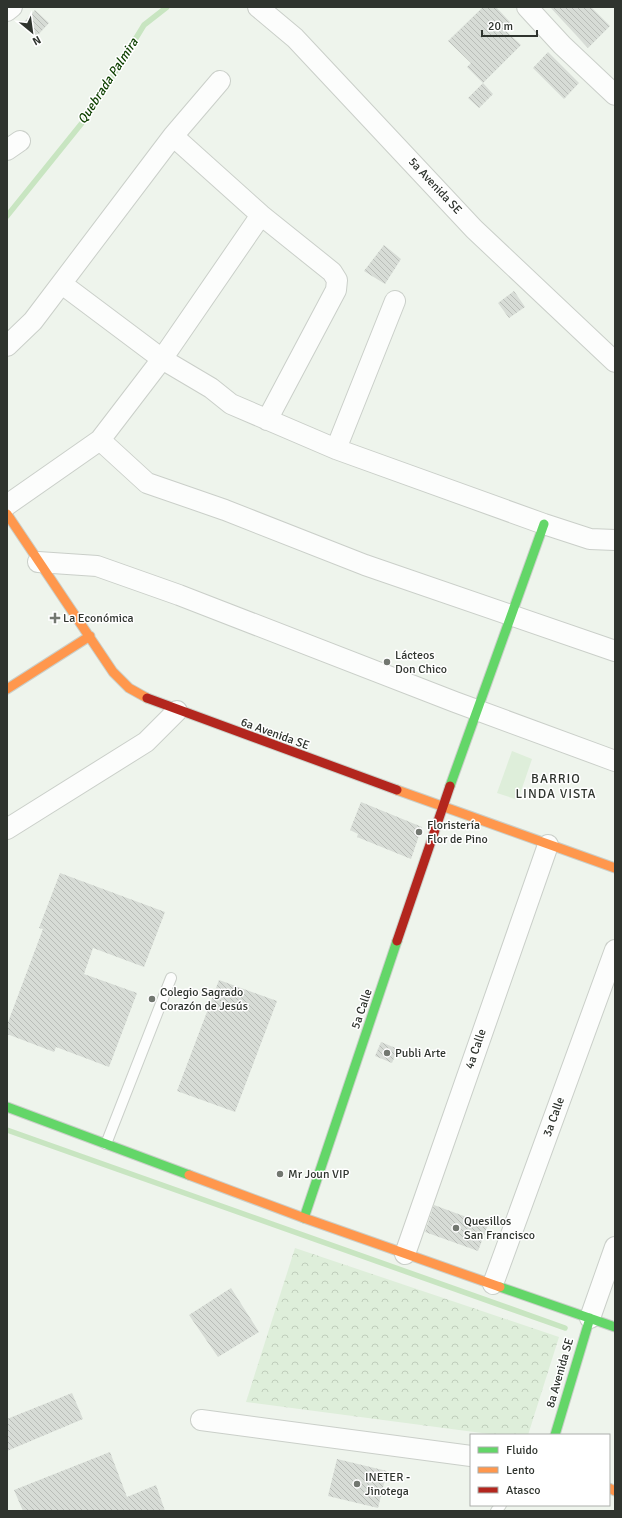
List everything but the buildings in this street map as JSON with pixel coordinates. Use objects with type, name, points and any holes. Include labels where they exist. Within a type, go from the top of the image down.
[{"type":"street","points":[[7,11],[12,7]]},
{"type":"street","name":"5a Avenida SE","points":[[258,7],[295,38],[474,229],[615,362]]},
{"type":"street","points":[[527,7],[562,45],[615,95]]},
{"type":"street","points":[[7,346],[33,321],[173,136],[220,81]]},
{"type":"street","points":[[173,136],[261,215],[332,272],[337,280],[336,290],[266,420]]},
{"type":"street","points":[[7,505],[100,440],[162,359],[261,215]]},
{"type":"street","points":[[62,284],[162,359],[211,388],[231,404],[336,449],[544,524],[590,539],[615,540]]},
{"type":"street","points":[[336,449],[395,301]]},
{"type":"street","points":[[100,440],[147,483],[225,510],[365,565],[615,651]]},
{"type":"street","name":"6a Avenida SE","points":[[7,514],[38,562],[90,636],[105,662],[124,684],[148,699],[177,711],[442,807],[615,868]]},
{"type":"street","name":"5a Calle","points":[[304,1218],[442,807],[544,524]]},
{"type":"street","points":[[38,562],[97,566],[179,595],[476,710],[615,761]]},
{"type":"street","points":[[7,689],[90,636]]},
{"type":"street","points":[[7,829],[146,742],[177,711]]},
{"type":"street","name":"4a Calle","points":[[405,1254],[548,845]]},
{"type":"street","name":"3a Calle","points":[[492,1284],[615,950]]},
{"type":"street","points":[[7,1107],[304,1218],[615,1327]]},
{"type":"street","points":[[590,1318],[615,1247]]},
{"type":"street","name":"8a Avenida SE","points":[[554,1434],[590,1318]]},
{"type":"street","points":[[201,1420],[470,1456]]},
{"type":"lane","points":[[106,1144],[171,978]]},
{"type":"green space","points":[[512,751],[532,759],[518,800],[497,793]]},
{"type":"green space","points":[[295,1248],[559,1337],[528,1434],[489,1434],[246,1402]]},
{"type":"waterway","name":"Quebrada Palmira","points":[[7,216],[90,113],[144,25],[167,7]]},
{"type":"waterway","points":[[7,1130],[565,1328]]},
{"type":"traffic: fast","points":[[450,786],[544,524]]},
{"type":"traffic: fast","points":[[304,1218],[397,941]]},
{"type":"traffic: fast","points":[[7,1107],[189,1175]]},
{"type":"traffic: fast","points":[[500,1287],[615,1327]]},
{"type":"traffic: fast","points":[[555,1434],[590,1318]]},
{"type":"traffic: slow","points":[[7,514],[113,672],[129,688],[147,698]]},
{"type":"traffic: slow","points":[[7,689],[90,636]]},
{"type":"traffic: slow","points":[[397,790],[615,868]]},
{"type":"traffic: slow","points":[[189,1175],[304,1218],[500,1287]]},
{"type":"traffic: slow","points":[[610,1488],[615,1491]]},
{"type":"traffic: jam","points":[[147,698],[397,790]]},
{"type":"traffic: jam","points":[[397,941],[450,786]]},
{"type":"place","name":"La Económica","points":[[55,618]]},
{"type":"place","name":"Lácteos Don Chico","points":[[387,662]]},
{"type":"place","name":"Floristería Flor de Pino","points":[[419,832]]},
{"type":"place","name":"Colegio Sagrado Corazón de Jesús","points":[[152,999]]},
{"type":"place","name":"Publi Arte","points":[[387,1053]]},
{"type":"place","name":"Mr Joun VIP","points":[[280,1174]]},
{"type":"place","name":"Quesillos San Francisco","points":[[456,1228]]},
{"type":"place","name":"INETER - Jinotega","points":[[357,1484]]},
{"type":"district","name":"BARRIO LINDA VISTA","points":[[556,786]]}]
